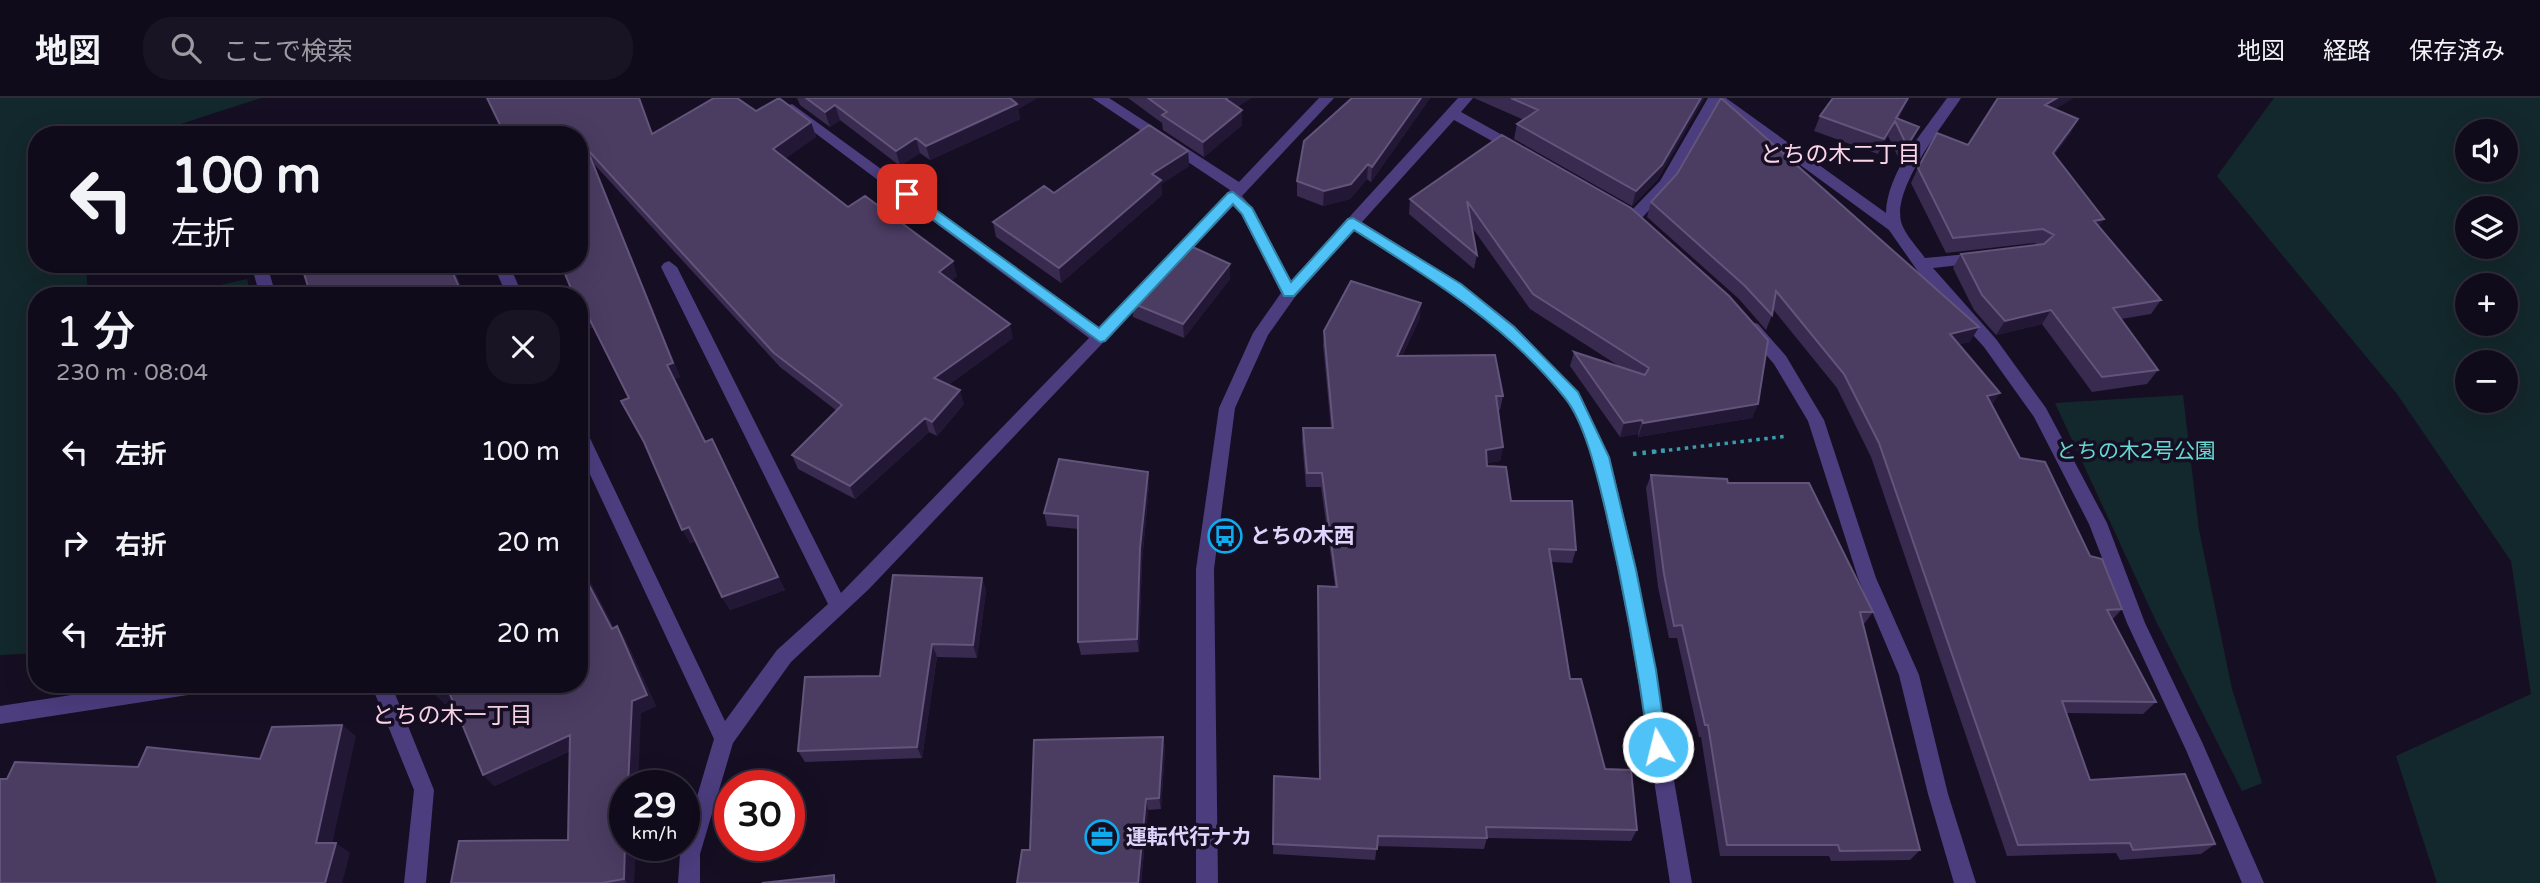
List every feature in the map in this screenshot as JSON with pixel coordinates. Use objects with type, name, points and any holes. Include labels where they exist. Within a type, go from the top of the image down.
[{"type":"street","points":[[1099,98],[1236,192],[1289,293]]},
{"type":"street","points":[[690,883],[690,854],[724,739],[784,656],[838,606],[1100,337],[1327,98]]},
{"type":"street","points":[[1207,883],[1205,569],[1227,408],[1261,333],[1289,293],[1466,98]]},
{"type":"street","points":[[1634,217],[1665,184],[1716,98],[1894,226],[1922,264],[1990,343],[2040,413],[2098,523],[2136,624],[2195,747],[2253,883]]},
{"type":"street","points":[[1894,226],[1894,195],[1918,150],[1954,98]]},
{"type":"street","points":[[778,99],[1100,337]]},
{"type":"street","points":[[1453,113],[1536,159]]},
{"type":"street","points":[[1353,223],[1455,288],[1509,330],[1573,396],[1601,457],[1628,570],[1681,883]]},
{"type":"street","points":[[1922,264],[1997,256]]},
{"type":"street","points":[[669,267],[838,606]]},
{"type":"street","points":[[1740,314],[1780,360],[1816,420],[1867,578],[1909,675],[1938,794],[1965,883]]},
{"type":"street","points":[[588,451],[724,739]]},
{"type":"street","points":[[0,715],[143,693]]},
{"type":"street","points":[[385,693],[424,790],[415,883]]},
{"type":"path","points":[[1601,457],[1818,432]]},
{"type":"green space","points":[[0,98],[261,98],[175,126],[28,126],[28,273],[87,273],[87,287],[28,287],[28,653],[0,655]]},
{"type":"green space","points":[[2274,98],[2540,98],[2540,883],[2437,883],[2396,756],[2531,694],[2511,561],[2397,394],[2217,176]]},
{"type":"green space","points":[[247,279],[249,287],[212,287]]},
{"type":"green space","name":"とちの木2号公園","points":[[2183,395],[2199,530],[2232,689],[2262,783],[2242,791],[2155,619],[2055,403]]},
{"type":"building","points":[[487,98],[639,98],[652,134],[714,98],[737,98],[756,111],[779,98],[811,122],[773,149],[848,207],[865,196],[953,261],[939,272],[1010,324],[934,378],[960,390],[932,422],[925,418],[850,486],[792,455],[842,405],[774,353],[588,150],[588,126],[501,126]]},
{"type":"building","points":[[806,98],[1010,98],[1017,104],[926,146],[916,138],[896,151],[835,105],[825,112]]},
{"type":"building","points":[[1148,98],[1227,98],[1242,110],[1203,142],[1162,115],[1167,112]]},
{"type":"building","points":[[1352,98],[1421,98],[1372,167],[1368,164],[1351,184],[1324,191],[1297,181],[1304,141]]},
{"type":"building","points":[[1511,98],[1701,98],[1662,165],[1636,191],[1517,124],[1538,110]]},
{"type":"building","points":[[1721,98],[1979,327],[1950,334],[2000,393],[1987,396],[2020,458],[2045,462],[2090,556],[2102,559],[2122,609],[2107,610],[2156,702],[2062,701],[2090,780],[2185,774],[2215,844],[2133,850],[2130,843],[2018,845],[1879,443],[1844,374],[1776,291],[1772,315],[1744,285],[1651,202],[1677,174]]},
{"type":"building","points":[[1833,98],[1908,98],[1896,118],[1919,127],[1907,146],[1895,121],[1884,139],[1820,116]]},
{"type":"building","points":[[1998,98],[2057,98],[2045,105],[2078,119],[2053,153],[2104,219],[2094,221],[2161,300],[2113,308],[2158,370],[2102,377],[2051,310],[2005,321],[1982,295],[1961,254],[2044,244],[2054,235],[2043,229],[1953,238],[1918,168],[1937,133],[1968,145]]},
{"type":"building","points":[[1149,125],[1188,151],[1152,174],[1161,180],[1059,268],[993,222],[1044,186],[1054,193]]},
{"type":"building","points":[[1502,135],[1631,208],[1729,296],[1768,340],[1758,404],[1643,423],[1642,420],[1624,423],[1574,352],[1645,375],[1649,368],[1533,294],[1467,201],[1477,255],[1410,199]]},
{"type":"building","points":[[588,151],[673,363],[667,365],[705,442],[712,439],[778,577],[722,597],[689,527],[682,530],[644,442],[621,401],[629,398],[588,316],[588,287],[570,287],[565,273],[588,273]]},
{"type":"building","points":[[1186,244],[1230,264],[1183,324],[1132,303]]},
{"type":"building","points":[[304,273],[453,273],[459,287],[308,287]]},
{"type":"building","points":[[1351,281],[1421,303],[1397,356],[1495,355],[1503,396],[1496,396],[1503,447],[1486,450],[1487,466],[1506,467],[1511,501],[1572,501],[1576,550],[1549,549],[1570,679],[1581,679],[1605,769],[1631,770],[1637,830],[1486,827],[1487,838],[1378,836],[1377,849],[1273,844],[1274,776],[1320,779],[1318,586],[1337,587],[1322,473],[1307,473],[1303,428],[1333,428],[1324,331]]},
{"type":"building","points":[[1059,459],[1148,472],[1140,548],[1137,639],[1078,642],[1078,516],[1044,513]]},
{"type":"building","points":[[1651,475],[1727,479],[1728,483],[1809,483],[1873,612],[1860,612],[1920,850],[1840,851],[1838,845],[1727,845],[1708,725],[1705,725],[1682,625],[1674,626]]},
{"type":"building","points":[[893,575],[982,578],[973,645],[932,644],[917,747],[798,751],[805,677],[880,676]]},
{"type":"building","points":[[588,583],[612,629],[617,626],[647,695],[632,701],[629,770],[609,770],[609,861],[625,861],[624,879],[602,883],[451,883],[459,841],[568,840],[570,735],[483,775],[449,693],[588,693]]},
{"type":"building","points":[[342,725],[316,843],[336,843],[325,883],[0,883],[0,779],[7,779],[15,762],[138,767],[147,747],[260,759],[272,727]]},
{"type":"building","points":[[1163,737],[1159,798],[1146,799],[1138,883],[1017,883],[1022,850],[1030,850],[1034,740]]},
{"type":"building","points":[[834,875],[834,883],[762,883]]},
{"type":"place","name":"とちの木西","points":[[1225,536]]},
{"type":"place","name":"運転代行ナカ","points":[[1102,837]]},
{"type":"district","name":"とちの木二丁目","points":[[1840,154]]},
{"type":"district","name":"とちの木一丁目","points":[[452,715]]},
{"type":"route","points":[[907,194],[1100,337],[1233,196],[1247,211],[1289,293],[1353,223],[1455,288],[1509,330],[1573,396],[1601,457],[1628,570],[1658,747]]}]
